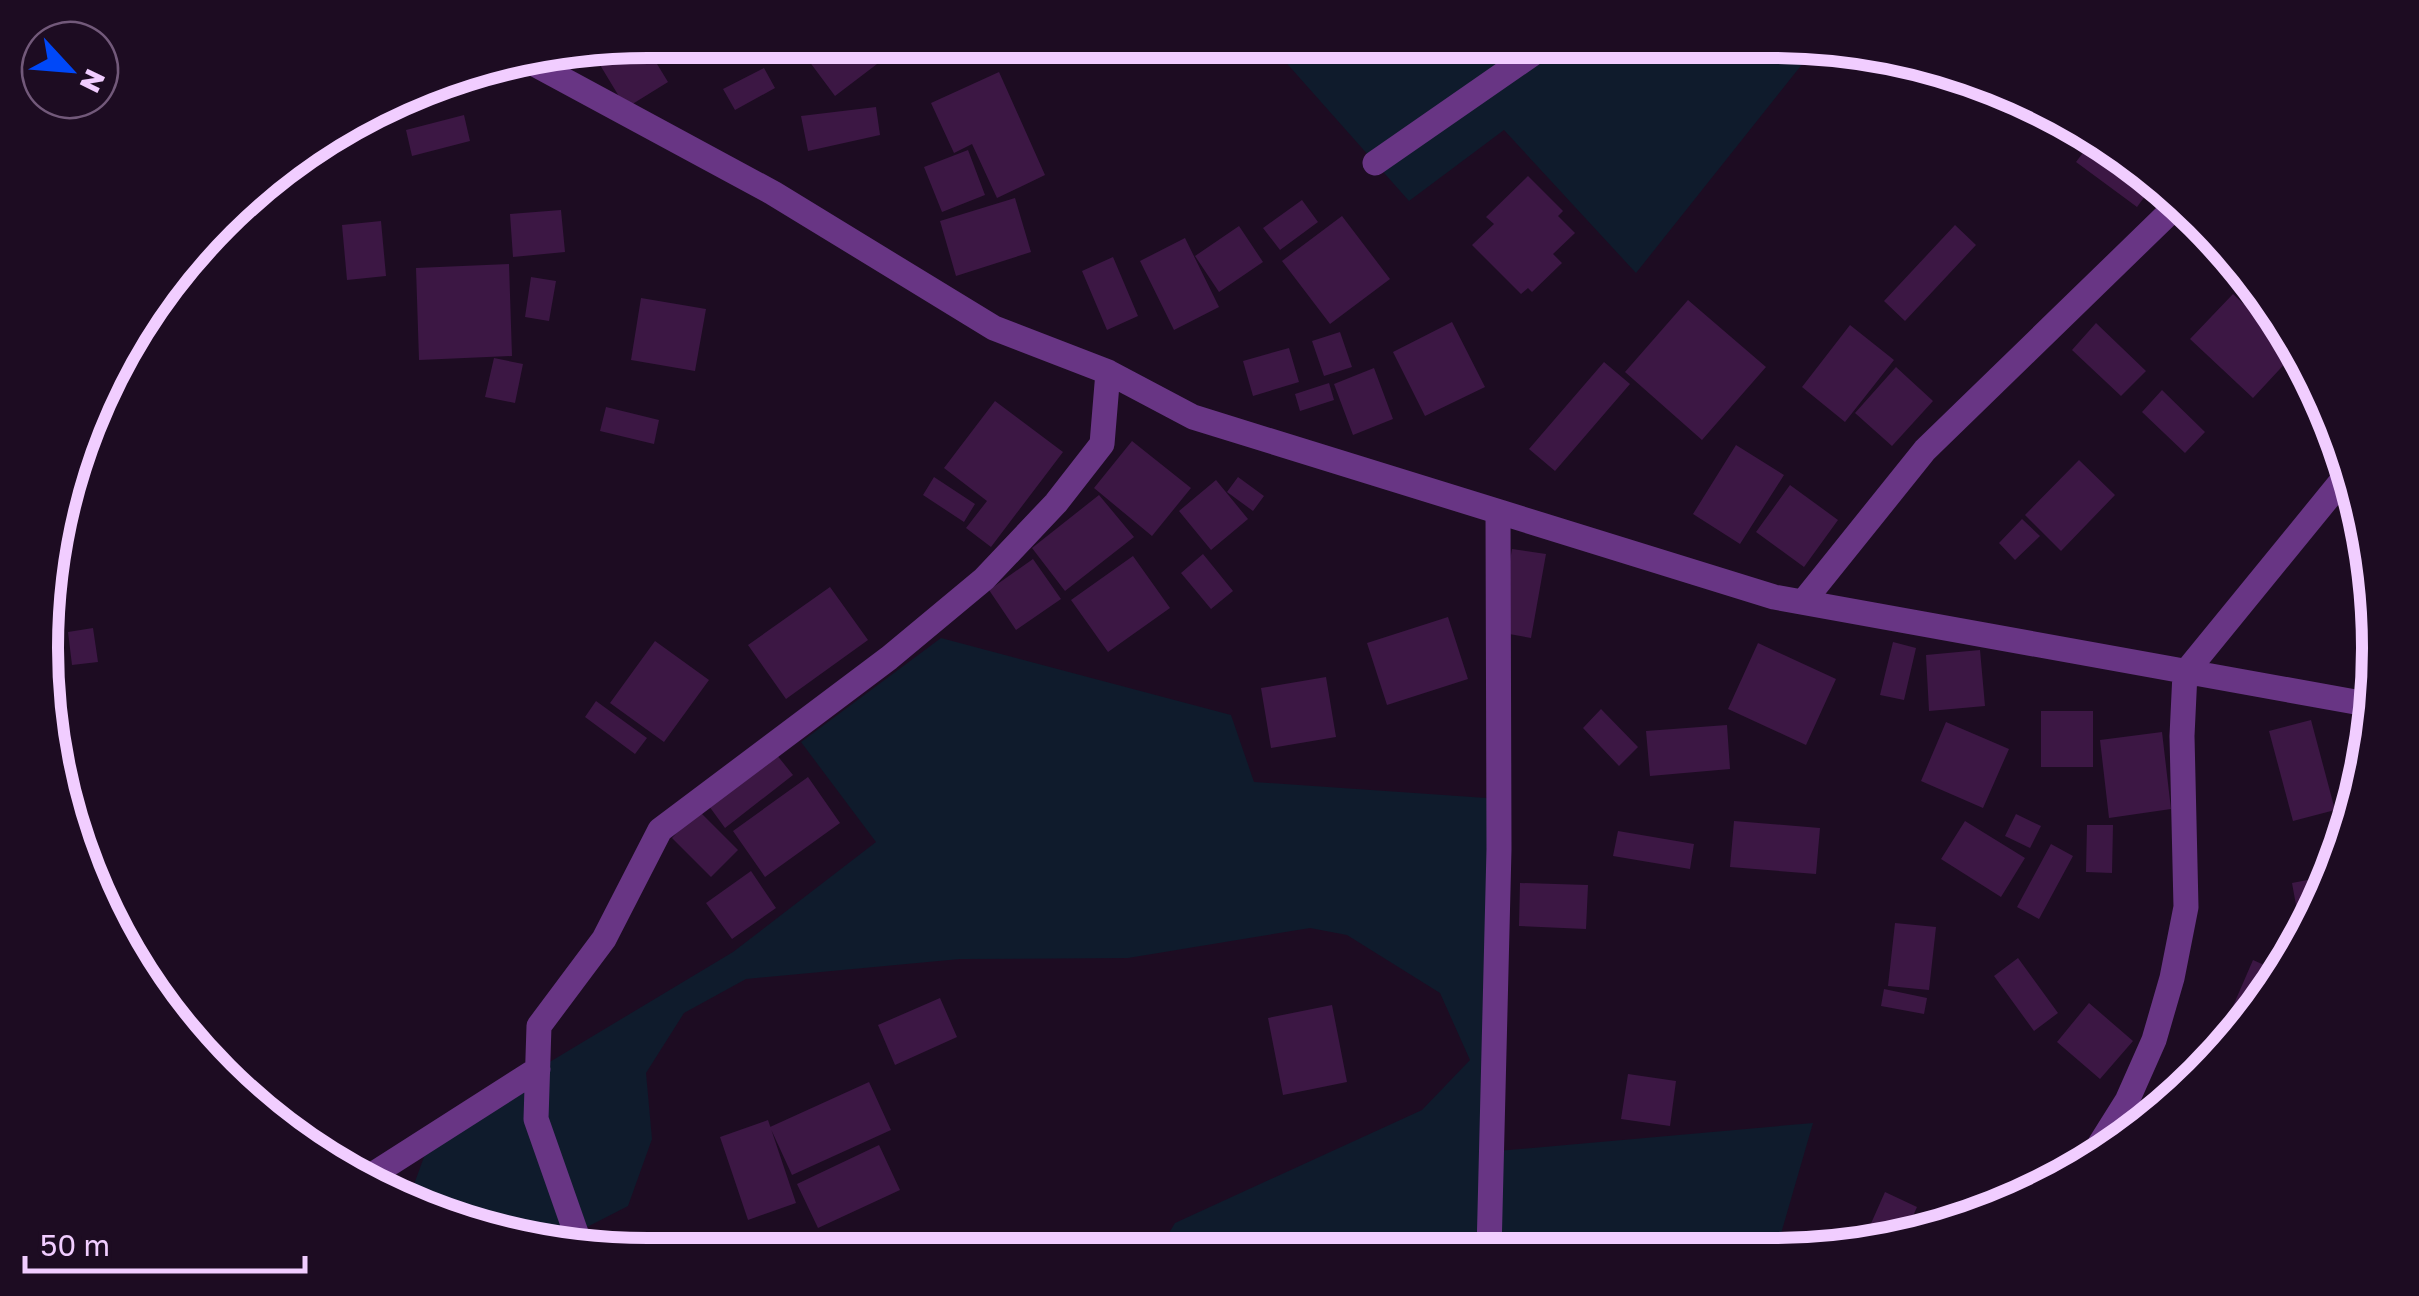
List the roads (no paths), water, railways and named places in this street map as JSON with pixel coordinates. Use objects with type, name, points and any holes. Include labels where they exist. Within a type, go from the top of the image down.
[{"type":"street","points":[[1375,163],[1526,58]]},
{"type":"street","points":[[541,68],[772,194],[994,328],[1108,372],[1193,417],[1774,597],[2358,703]]},
{"type":"street","points":[[1803,602],[1926,450],[2169,212]]},
{"type":"street","points":[[576,1234],[536,1119],[539,1026],[604,939],[660,830],[889,658],[984,579],[1056,503],[1102,444],[1108,372]]},
{"type":"street","points":[[2107,1133],[2127,1101],[2154,1040],[2186,907],[2182,736],[2185,673],[2338,485]]},
{"type":"street","points":[[1488,1238],[1499,849],[1498,512]]},
{"type":"street","points":[[376,1172],[538,1068]]}]
